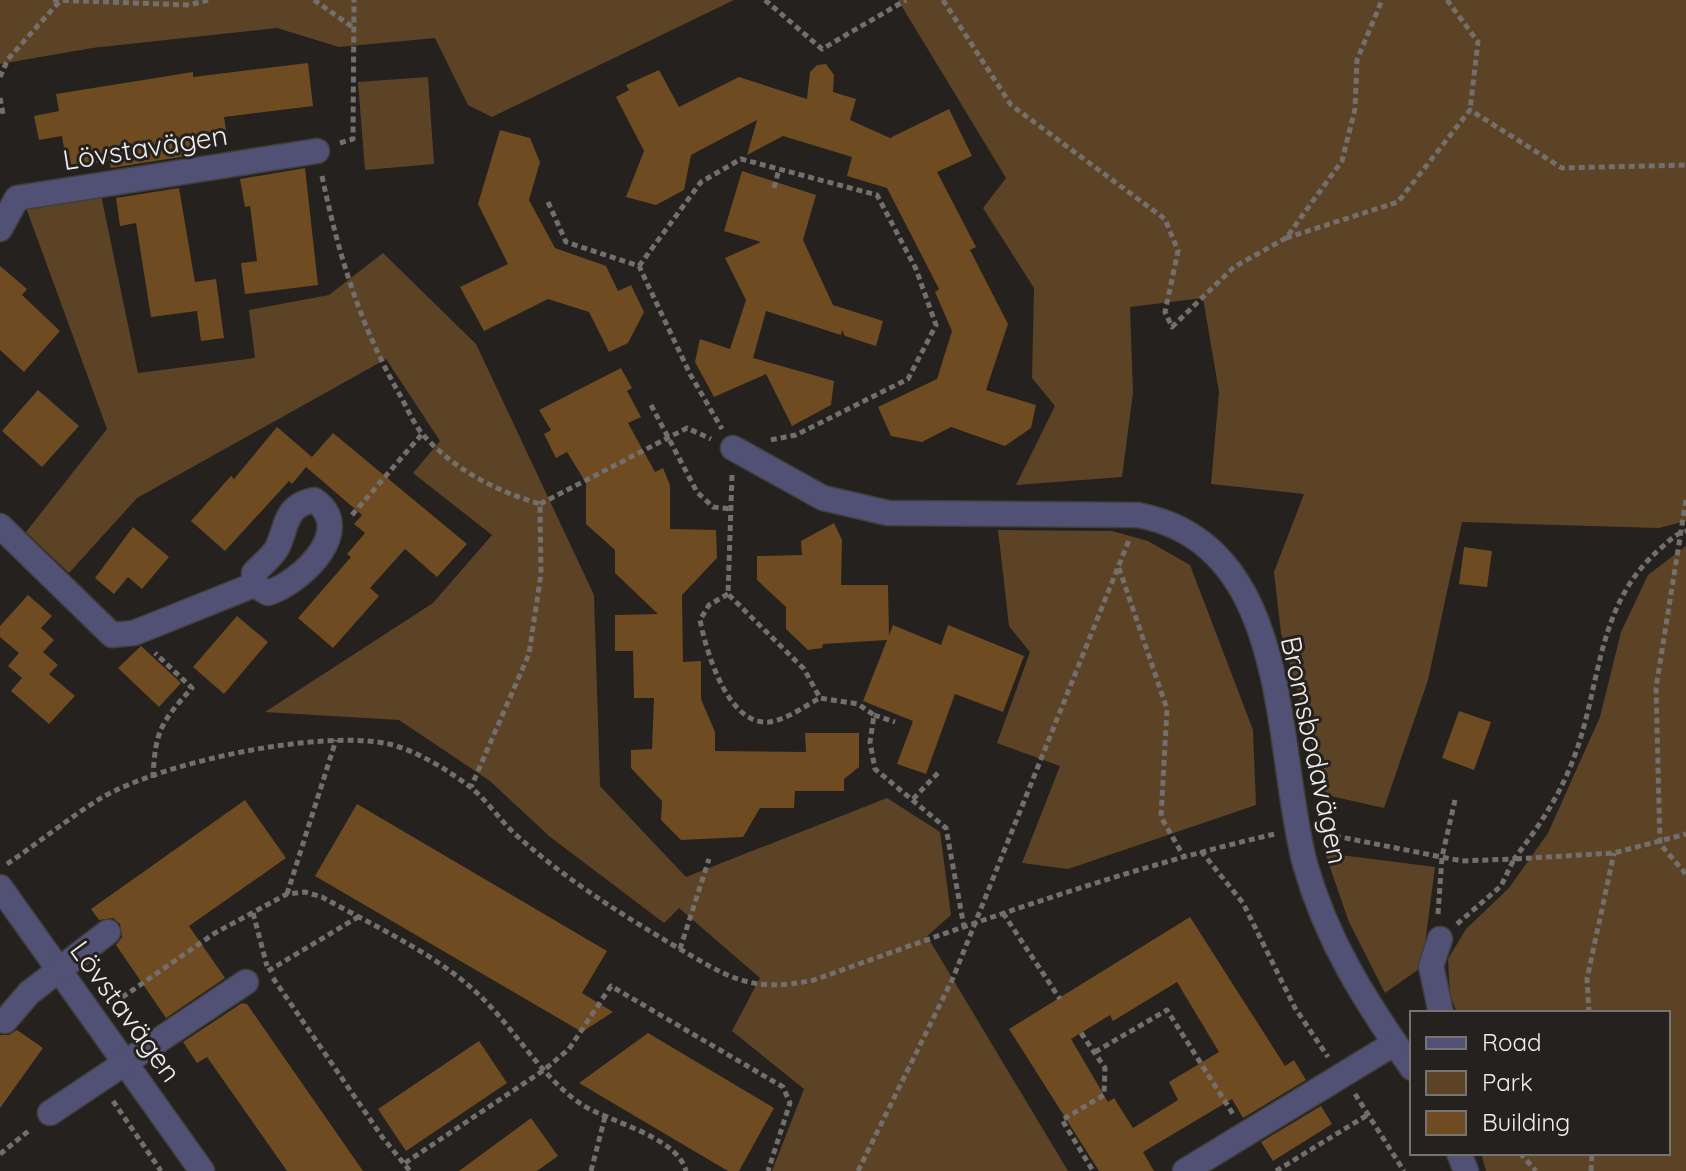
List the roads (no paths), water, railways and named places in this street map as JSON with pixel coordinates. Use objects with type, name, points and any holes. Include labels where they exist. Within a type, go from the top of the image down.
[{"type":"street","name":"Lövstavägen","points":[[0,229],[17,198],[317,151]]},
{"type":"street","name":"Bromsbodavägen","points":[[733,448],[823,498],[888,513],[1138,515],[1155,518],[1199,539],[1237,578],[1257,626],[1280,708],[1305,862],[1333,946],[1410,1065]]},
{"type":"street","points":[[314,500],[326,508],[332,521],[329,541],[286,587],[268,593],[254,585],[254,573],[276,549],[285,518],[299,503],[314,500]]},
{"type":"street","points":[[0,526],[123,634],[254,585]]},
{"type":"street","name":"Lövstavägen","points":[[0,887],[202,1171]]},
{"type":"street","points":[[5,1021],[29,993],[57,968],[108,932]]},
{"type":"street","points":[[1440,939],[1431,966],[1441,1011]]},
{"type":"street","points":[[50,1113],[246,982]]},
{"type":"street","points":[[1185,1171],[1395,1043]]}]
